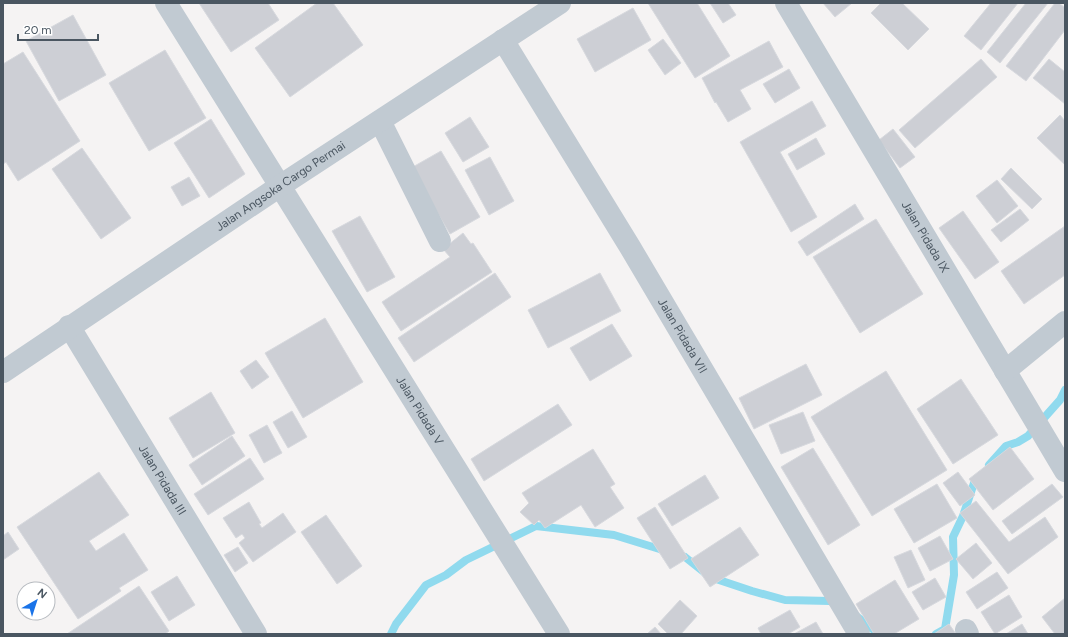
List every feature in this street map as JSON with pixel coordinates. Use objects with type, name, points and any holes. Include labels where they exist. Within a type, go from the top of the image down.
[{"type":"street","name":"Jalan Pidada V","points":[[166,3],[559,634]]},
{"type":"street","name":"Jalan Angsoka Cargo Permai","points":[[3,372],[69,326],[280,186],[560,3]]},
{"type":"street","name":"Jalan Pidada IX","points":[[786,3],[1065,471]]},
{"type":"street","name":"Jalan Pidada VII","points":[[503,40],[630,247],[859,634]]},
{"type":"street","points":[[380,121],[440,241]]},
{"type":"street","points":[[1006,371],[1065,322]]},
{"type":"street","name":"Jalan Pidada III","points":[[69,326],[256,634]]},
{"type":"building","points":[[199,3],[268,3],[279,20],[231,52]]},
{"type":"building","points":[[317,3],[333,3],[363,45],[290,97],[255,48]]},
{"type":"building","points":[[648,3],[697,3],[730,56],[695,78]]},
{"type":"building","points":[[710,3],[728,3],[736,15],[723,23]]},
{"type":"building","points":[[823,3],[852,3],[835,17]]},
{"type":"building","points":[[881,3],[902,3],[929,29],[908,50],[871,13]]},
{"type":"building","points":[[991,3],[1018,3],[981,50],[964,36]]},
{"type":"building","points":[[1026,3],[1048,3],[1000,63],[987,52]]},
{"type":"building","points":[[1055,3],[1059,3],[1065,8],[1065,30],[1026,81],[1006,66]]},
{"type":"building","points":[[633,8],[651,40],[595,72],[577,39]]},
{"type":"building","points":[[73,15],[106,75],[59,101],[26,41]]},
{"type":"building","points":[[663,39],[681,63],[665,75],[648,50]]},
{"type":"building","points":[[769,41],[783,67],[740,90],[751,109],[728,122],[716,102],[715,103],[702,78]]},
{"type":"building","points":[[165,50],[206,118],[149,151],[109,83]]},
{"type":"building","points":[[23,52],[80,141],[18,181],[6,162],[3,164],[3,64]]},
{"type":"building","points":[[981,59],[997,77],[915,148],[899,130]]},
{"type":"building","points":[[1049,59],[1065,72],[1065,104],[1033,78]]},
{"type":"building","points":[[789,69],[800,88],[775,103],[763,84]]},
{"type":"building","points":[[812,101],[826,126],[780,152],[817,217],[791,232],[740,142]]},
{"type":"building","points":[[1060,115],[1065,121],[1065,165],[1037,138]]},
{"type":"building","points":[[470,117],[489,147],[463,162],[445,133]]},
{"type":"building","points":[[211,119],[245,174],[209,198],[174,143]]},
{"type":"building","points":[[893,129],[915,157],[900,168],[879,140]]},
{"type":"building","points":[[816,138],[825,154],[797,170],[788,154]]},
{"type":"building","points":[[82,148],[131,218],[101,239],[52,169]]},
{"type":"building","points":[[441,151],[480,217],[450,234],[411,168]]},
{"type":"building","points":[[490,157],[514,201],[489,215],[465,170]]},
{"type":"building","points":[[1011,168],[1042,199],[1032,209],[1001,179]]},
{"type":"building","points":[[189,177],[200,196],[182,206],[171,187]]},
{"type":"building","points":[[997,180],[1018,206],[997,223],[976,196]]},
{"type":"building","points":[[855,204],[864,219],[807,256],[798,242]]},
{"type":"building","points":[[1020,209],[1029,220],[1001,242],[991,230]]},
{"type":"building","points":[[963,211],[999,262],[975,279],[939,228]]},
{"type":"building","points":[[360,216],[395,277],[367,292],[332,231]]},
{"type":"building","points":[[876,219],[923,294],[860,333],[813,257]]},
{"type":"building","points":[[1065,226],[1065,275],[1024,304],[1001,271]]},
{"type":"building","points":[[463,233],[471,244],[473,243],[492,272],[401,331],[382,302],[450,257],[443,249]]},
{"type":"building","points":[[495,273],[511,297],[414,362],[398,338]]},
{"type":"building","points":[[600,273],[621,311],[548,348],[528,310]]},
{"type":"building","points":[[325,318],[363,382],[303,418],[265,353]]},
{"type":"building","points":[[612,324],[632,356],[590,381],[570,348]]},
{"type":"building","points":[[256,360],[269,377],[252,389],[240,371]]},
{"type":"building","points":[[806,364],[822,395],[754,429],[739,398]]},
{"type":"building","points":[[886,371],[947,470],[872,516],[811,417]]},
{"type":"building","points":[[961,379],[998,435],[953,464],[917,409]]},
{"type":"building","points":[[211,392],[235,433],[193,458],[169,418]]},
{"type":"building","points":[[558,404],[572,425],[484,481],[471,459]]},
{"type":"building","points":[[292,411],[307,437],[288,448],[273,422]]},
{"type":"building","points":[[803,412],[815,441],[781,454],[769,425]]},
{"type":"building","points":[[267,425],[282,453],[264,463],[249,435]]},
{"type":"building","points":[[232,436],[245,456],[202,485],[189,465]]},
{"type":"building","points":[[1010,447],[1034,479],[993,510],[969,479]]},
{"type":"building","points":[[813,448],[860,525],[828,545],[781,467]]},
{"type":"building","points":[[593,449],[615,484],[610,487],[624,508],[595,527],[581,505],[545,528],[539,520],[534,525],[520,512],[529,503],[522,493]]},
{"type":"building","points":[[250,458],[264,479],[208,515],[194,494]]},
{"type":"building","points":[[99,472],[129,515],[89,541],[96,551],[124,533],[148,570],[119,588],[121,591],[78,619],[56,586],[56,581],[53,581],[17,527]]},
{"type":"building","points":[[958,472],[975,495],[960,506],[943,483]]},
{"type":"building","points":[[705,475],[719,498],[672,526],[658,504]]},
{"type":"building","points":[[937,484],[957,518],[914,543],[894,509]]},
{"type":"building","points":[[1052,484],[1063,497],[1012,534],[1002,521]]},
{"type":"building","points":[[976,501],[1009,542],[1045,517],[1058,537],[1008,574],[960,513]]},
{"type":"building","points":[[249,502],[261,523],[259,524],[262,528],[283,513],[296,532],[253,562],[239,543],[245,538],[242,534],[236,538],[223,518]]},
{"type":"building","points":[[655,507],[688,558],[670,569],[637,518]]},
{"type":"building","points":[[326,515],[362,566],[337,584],[301,532]]},
{"type":"building","points":[[740,527],[759,555],[710,587],[691,559]]},
{"type":"building","points":[[8,532],[19,549],[3,560],[3,536]]},
{"type":"building","points":[[940,536],[953,559],[930,571],[918,548]]},
{"type":"building","points":[[976,543],[992,563],[973,579],[956,559]]},
{"type":"building","points":[[238,547],[248,563],[235,572],[224,555]]},
{"type":"building","points":[[911,550],[925,580],[908,588],[894,557]]},
{"type":"building","points":[[997,572],[1008,588],[977,609],[966,592]]},
{"type":"building","points":[[177,576],[195,605],[169,621],[151,592]]},
{"type":"building","points":[[935,578],[946,597],[923,610],[912,592]]},
{"type":"building","points":[[895,580],[919,619],[894,634],[874,634],[856,604]]},
{"type":"building","points":[[139,586],[169,631],[165,634],[67,634]]},
{"type":"building","points":[[1009,595],[1022,617],[995,634],[981,612]]},
{"type":"building","points":[[1065,598],[1065,634],[1055,634],[1042,617]]},
{"type":"building","points":[[680,600],[697,616],[681,634],[668,634],[658,624]]},
{"type":"building","points":[[790,610],[800,627],[788,634],[761,634],[758,628]]},
{"type":"building","points":[[816,622],[823,634],[794,634]]},
{"type":"building","points":[[949,624],[956,634],[934,634]]},
{"type":"building","points":[[1022,624],[1028,634],[1006,634]]},
{"type":"building","points":[[655,627],[661,634],[647,634]]},
{"type":"waterway","points":[[989,465],[1006,446],[1018,442],[1028,436],[1060,400],[1065,390]]},
{"type":"waterway","points":[[936,634],[945,629],[954,575],[953,537],[963,516],[974,483],[979,477]]},
{"type":"waterway","points":[[391,634],[396,624],[426,585],[446,575],[466,560],[536,526],[614,535],[666,551]]},
{"type":"waterway","points":[[677,555],[685,557],[705,573],[716,579],[752,591],[785,600],[830,601],[836,604]]},
{"type":"waterway","points":[[856,616],[879,634]]}]
